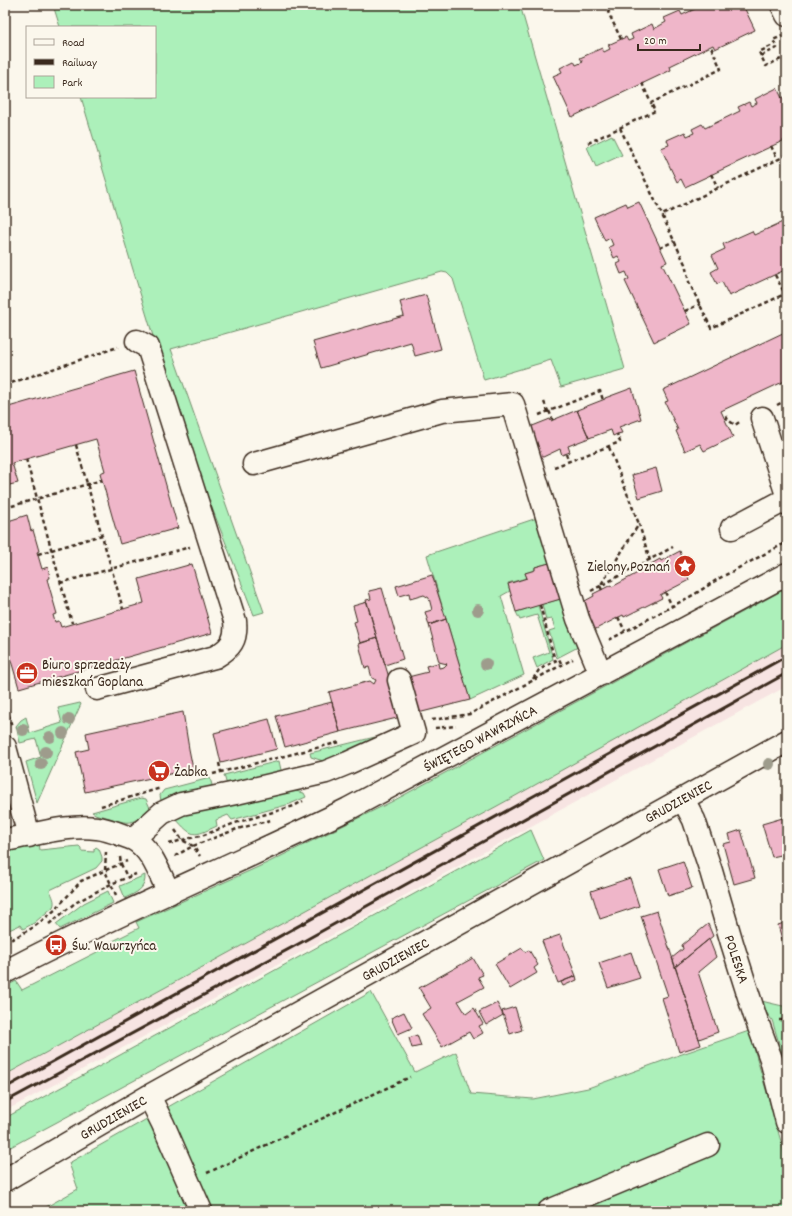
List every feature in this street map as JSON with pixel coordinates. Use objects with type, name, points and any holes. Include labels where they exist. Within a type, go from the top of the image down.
[{"type":"street","points":[[782,5],[787,15]]},
{"type":"street","points":[[97,689],[215,657],[228,647],[235,634],[235,621],[148,347],[137,341]]},
{"type":"street","points":[[254,464],[442,411],[513,404],[578,619],[601,674]]},
{"type":"street","points":[[762,418],[787,495]]},
{"type":"street","points":[[732,528],[787,499]]},
{"type":"street","name":"ŚWIĘTEGO WAWRZYŃCA","points":[[5,972],[56,945],[285,840],[348,809],[787,574]]},
{"type":"street","points":[[140,846],[162,813],[181,804],[326,772],[348,763],[412,729],[399,680]]},
{"type":"street","points":[[9,738],[29,836]]},
{"type":"street","name":"GRUDZIENIEC","points":[[5,1180],[149,1096],[787,742]]},
{"type":"street","name":"POLESKA","points":[[683,799],[694,820],[711,871],[755,1016],[771,1059],[787,1122]]},
{"type":"street","points":[[5,840],[72,827],[105,829],[140,846],[169,893]]},
{"type":"street","points":[[149,1096],[164,1124],[200,1211]]},
{"type":"street","points":[[549,1211],[708,1145]]},
{"type":"path","points":[[621,39],[608,12],[623,5]]},
{"type":"path","points":[[761,56],[777,48],[774,40],[776,39]]},
{"type":"path","points":[[771,46],[759,52],[766,66],[781,59]]},
{"type":"path","points":[[651,103],[721,69],[711,47]]},
{"type":"path","points":[[588,143],[655,111],[642,83]]},
{"type":"path","points":[[620,128],[685,264],[689,282],[711,328],[786,294],[775,275]]},
{"type":"path","points":[[771,146],[778,160]]},
{"type":"path","points":[[662,215],[787,156]]},
{"type":"path","points":[[711,174],[718,188]]},
{"type":"path","points":[[660,248],[674,241]]},
{"type":"path","points":[[685,311],[700,304]]},
{"type":"path","points":[[5,385],[137,341]]},
{"type":"path","points":[[534,417],[600,391],[603,400]]},
{"type":"path","points":[[544,402],[553,420]]},
{"type":"path","points":[[549,469],[620,442],[617,434]]},
{"type":"path","points":[[76,445],[122,609]]},
{"type":"path","points":[[610,447],[639,524],[651,564]]},
{"type":"path","points":[[566,454],[569,462]]},
{"type":"path","points":[[26,459],[72,623]]},
{"type":"path","points":[[5,508],[102,480]]},
{"type":"path","points":[[600,586],[639,524]]},
{"type":"path","points":[[38,554],[102,535]]},
{"type":"path","points":[[412,729],[470,714],[695,594],[718,579],[787,542]]},
{"type":"path","points":[[60,583],[189,547]]},
{"type":"path","points":[[574,605],[580,602],[585,591],[590,592],[673,547]]},
{"type":"path","points":[[600,586],[602,590]]},
{"type":"path","points":[[665,592],[672,606]]},
{"type":"path","points":[[540,604],[555,661]]},
{"type":"path","points":[[618,618],[625,631]]},
{"type":"path","points":[[533,680],[539,670],[555,661],[559,659],[562,665]]},
{"type":"path","points":[[5,701],[9,738]]},
{"type":"path","points":[[412,729],[428,729],[462,725]]},
{"type":"path","points":[[209,775],[343,741]]},
{"type":"path","points":[[219,763],[221,772]]},
{"type":"path","points":[[96,808],[164,787]]},
{"type":"path","points":[[5,943],[34,927],[55,910],[81,881],[140,846],[182,840],[204,835],[235,823],[294,806],[307,799]]},
{"type":"path","points":[[188,1182],[410,1077]]},
{"type":"shaded area","points":[[787,644],[787,686],[292,957],[5,1111],[5,1075],[510,799]]},
{"type":"green space","points":[[53,5],[520,5],[625,369],[561,387],[551,360],[484,380],[453,279],[447,273],[442,272],[171,349],[264,612],[254,615],[181,429],[81,98],[156,98],[156,26],[60,26]]},
{"type":"green space","points":[[612,135],[622,155],[596,167],[587,147]]},
{"type":"green space","points":[[540,517],[553,562],[535,567],[535,570],[525,573],[527,578],[508,583],[510,591],[501,596],[524,675],[470,700],[427,555]]},
{"type":"green space","points":[[787,588],[787,644],[510,799],[5,1075],[5,987],[16,981],[22,990],[103,949],[105,945],[139,928],[136,922],[267,863],[393,801]]},
{"type":"green space","points":[[564,598],[578,647],[557,658],[549,631],[555,629],[552,619],[546,620],[542,604]]},
{"type":"green space","points":[[538,605],[553,659],[537,668],[533,658],[549,652],[537,615],[520,620],[516,612]]},
{"type":"green space","points":[[81,704],[37,803],[26,762],[41,757],[36,739],[20,743],[16,726],[26,717],[30,733],[62,723],[58,708]]},
{"type":"green space","points":[[375,737],[374,741],[327,761],[311,757],[310,753]]},
{"type":"green space","points":[[279,761],[281,770],[280,775],[229,786],[226,782],[224,775]]},
{"type":"green space","points":[[210,778],[212,785],[209,789],[181,793],[161,801],[160,795],[164,790]]},
{"type":"green space","points":[[291,790],[304,793],[306,797],[290,804],[232,820],[228,815],[216,820],[217,826],[198,834],[190,832],[175,818],[190,811]]},
{"type":"green space","points":[[141,798],[146,799],[150,808],[132,822],[123,822],[92,812]]},
{"type":"green space","points":[[531,830],[544,860],[5,1150],[5,1118]]},
{"type":"green space","points":[[39,843],[40,850],[79,846],[81,851],[94,852],[96,847],[99,849],[102,861],[96,868],[50,890],[54,901],[53,907],[34,923],[23,929],[20,925],[9,930],[9,937],[5,939],[5,850]]},
{"type":"green space","points":[[145,875],[144,884],[140,890],[125,898],[120,886]]},
{"type":"green space","points":[[108,891],[113,903],[60,929],[56,924],[84,903]]},
{"type":"green space","points":[[371,992],[415,1072],[456,1052],[471,1094],[533,1099],[588,1088],[749,1031],[787,1162],[787,1211],[39,1211],[78,1189],[69,1163]]},
{"type":"green space","points":[[757,1000],[787,1007],[787,1070],[772,1020]]},
{"type":"building","points":[[693,5],[743,5],[755,30],[715,49],[713,45],[670,66],[671,70],[572,117],[553,76],[562,72],[560,68],[574,61],[576,65],[583,62],[580,58],[602,48],[604,52],[610,49],[608,45],[626,37],[628,41],[633,39],[631,34],[652,24],[654,29],[666,22],[664,18],[680,11],[682,15],[695,9]]},
{"type":"building","points":[[777,88],[782,98],[787,97],[787,139],[685,187],[681,179],[677,182],[661,148],[669,145],[667,140],[685,132],[687,136],[694,133],[692,129],[702,124],[705,128],[740,111],[738,107],[749,102],[751,106],[757,103],[755,99]]},
{"type":"building","points":[[639,202],[667,262],[662,264],[691,324],[654,342],[625,281],[629,279],[626,272],[621,274],[617,264],[621,262],[618,256],[614,258],[609,247],[613,245],[610,238],[605,241],[594,217],[626,203],[628,207]]},
{"type":"building","points":[[787,220],[787,269],[729,296],[722,282],[717,284],[711,272],[718,268],[712,255],[725,249],[723,244],[752,231],[754,235]]},
{"type":"building","points":[[426,295],[441,349],[415,356],[411,342],[321,368],[313,342],[404,316],[400,302]]},
{"type":"building","points":[[787,331],[787,380],[721,411],[733,437],[704,451],[700,444],[685,451],[676,431],[678,430],[665,402],[668,401],[663,390]]},
{"type":"building","points":[[134,371],[178,528],[120,544],[100,473],[105,471],[96,439],[12,463],[18,483],[5,486],[5,408]]},
{"type":"building","points":[[632,388],[641,419],[619,427],[622,433],[613,436],[611,430],[589,438],[577,410]]},
{"type":"building","points":[[577,410],[589,438],[568,446],[570,452],[562,455],[560,449],[541,458],[530,427],[550,419],[551,421]]},
{"type":"building","points":[[656,468],[662,491],[639,498],[632,475]]},
{"type":"building","points":[[27,515],[31,531],[33,530],[39,551],[37,552],[42,569],[48,567],[50,578],[47,579],[57,614],[53,615],[55,622],[59,621],[61,627],[144,603],[139,579],[192,564],[212,633],[19,688],[5,640],[5,522]]},
{"type":"building","points":[[680,551],[689,580],[660,595],[662,598],[624,617],[623,615],[594,630],[588,618],[590,616],[583,602],[594,596],[593,594],[611,585],[612,587],[643,570],[642,568],[660,559],[661,561]]},
{"type":"building","points":[[553,562],[564,598],[516,612],[508,584],[527,578],[525,573],[535,570],[535,567]]},
{"type":"building","points":[[432,575],[446,619],[429,625],[425,612],[432,610],[429,598],[424,595],[410,599],[409,593],[399,596],[396,586]]},
{"type":"building","points":[[382,588],[403,659],[385,665],[366,600],[371,599],[369,591]]},
{"type":"building","points":[[367,602],[377,638],[360,643],[354,622],[357,621],[353,606]]},
{"type":"building","points":[[446,619],[470,700],[418,713],[408,677],[428,672],[426,666],[438,663],[439,668],[444,667],[447,664],[439,662],[429,625]]},
{"type":"building","points":[[377,638],[401,717],[340,732],[329,692],[370,681],[374,684],[376,680],[372,678],[369,667],[365,668],[359,644]]},
{"type":"building","points":[[332,702],[340,732],[285,747],[276,716]]},
{"type":"building","points":[[183,712],[193,769],[85,792],[76,752],[89,749],[86,733]]},
{"type":"building","points":[[269,719],[277,749],[221,763],[214,733]]},
{"type":"building","points":[[786,817],[787,865],[784,866],[781,855],[772,857],[762,824]]},
{"type":"building","points":[[741,830],[755,878],[734,884],[723,844],[731,842],[729,834]]},
{"type":"building","points":[[683,861],[692,888],[668,896],[659,869]]},
{"type":"building","points":[[630,878],[639,906],[600,919],[591,891]]},
{"type":"building","points":[[657,911],[701,1045],[679,1052],[662,998],[668,996],[641,916]]},
{"type":"building","points":[[787,922],[787,949],[785,950],[778,925]]},
{"type":"building","points":[[708,924],[713,936],[675,967],[672,958],[683,949],[682,945]]},
{"type":"building","points":[[560,935],[576,976],[558,983],[542,941]]},
{"type":"building","points":[[709,939],[716,957],[698,972],[718,1032],[699,1039],[675,967]]},
{"type":"building","points":[[522,948],[525,952],[529,950],[538,965],[534,968],[537,973],[510,989],[495,964]]},
{"type":"building","points":[[631,952],[640,978],[608,988],[599,963]]},
{"type":"building","points":[[473,958],[483,975],[478,977],[484,987],[458,1001],[466,1014],[474,1008],[483,1024],[479,1026],[483,1033],[473,1039],[469,1032],[442,1047],[422,1014],[431,1008],[419,988]]},
{"type":"building","points":[[576,976],[577,980],[563,986],[561,982]]},
{"type":"building","points":[[497,1003],[503,1015],[486,1025],[479,1012]]},
{"type":"building","points":[[515,1007],[522,1030],[510,1034],[502,1011]]},
{"type":"building","points":[[404,1012],[412,1028],[398,1034],[391,1018]]},
{"type":"building","points":[[417,1035],[421,1046],[412,1048],[409,1038]]},
{"type":"railway","points":[[5,1088],[299,927],[787,656]]},
{"type":"railway","points":[[5,1102],[302,942],[787,673]]},
{"type":"place","name":"Zielony Poznań","points":[[685,566]]},
{"type":"place","name":"Biuro sprzedaży mieszkań Goplana","points":[[27,673]]},
{"type":"place","name":"Żabka","points":[[159,771]]},
{"type":"place","name":"Św. Wawrzyńca","points":[[56,945]]}]
